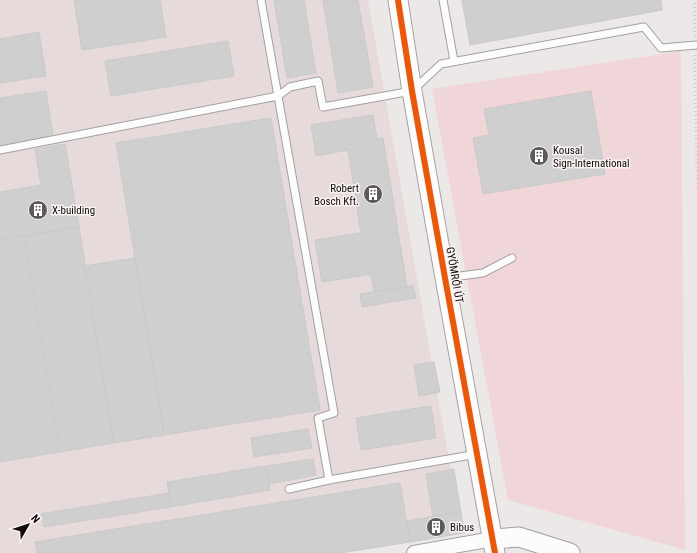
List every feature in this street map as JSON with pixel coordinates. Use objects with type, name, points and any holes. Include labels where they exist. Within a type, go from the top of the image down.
[{"type":"street","name":"GYÖMRŐI ÚT","points":[[398,0],[412,91],[494,546]]},
{"type":"street","points":[[414,553],[494,546],[519,537],[570,553]]},
{"type":"lane","points":[[261,0],[334,413],[318,418],[329,480]]},
{"type":"lane","points":[[443,0],[454,61]]},
{"type":"lane","points":[[0,150],[278,96],[290,87],[318,81],[323,107],[412,91],[441,64],[644,27],[660,48],[696,45]]},
{"type":"lane","points":[[445,278],[483,273],[512,258]]},
{"type":"lane","points":[[289,489],[329,480],[477,454]]},
{"type":"path","points":[[695,0],[697,189]]},
{"type":"shaded area","points":[[0,0],[368,0],[461,528],[331,553],[0,553]]},
{"type":"shaded area","points":[[681,51],[685,550],[508,500],[432,89]]},
{"type":"building","points":[[74,0],[160,0],[166,37],[82,50]]},
{"type":"building","points":[[274,0],[304,0],[316,73],[287,78]]},
{"type":"building","points":[[323,0],[358,0],[373,87],[338,93]]},
{"type":"building","points":[[462,0],[661,0],[662,10],[470,45]]},
{"type":"building","points":[[39,32],[46,76],[0,83],[0,39]]},
{"type":"building","points":[[228,41],[234,76],[111,96],[105,61]]},
{"type":"building","points":[[46,91],[53,136],[0,145],[0,98]]},
{"type":"building","name":"Kousal Sign-International","points":[[591,91],[605,174],[483,194],[473,138],[489,135],[484,109]]},
{"type":"building","name":"Robert Bosch Kft.","points":[[373,115],[377,139],[383,138],[407,287],[374,292],[371,274],[322,282],[315,240],[361,233],[348,150],[316,156],[311,125]]},
{"type":"building","points":[[271,118],[320,410],[164,435],[116,143]]},
{"type":"building","name":"X-building","points":[[65,144],[79,227],[0,240],[0,192],[41,185],[35,149]]},
{"type":"building","points":[[79,227],[114,443],[60,452],[24,236]]},
{"type":"building","points":[[24,236],[60,452],[0,462],[0,240]]},
{"type":"building","points":[[135,258],[164,435],[114,443],[85,266]]},
{"type":"building","points":[[413,286],[416,298],[362,307],[360,294]]},
{"type":"building","points":[[434,362],[440,392],[419,396],[414,365]]},
{"type":"building","points":[[431,406],[436,438],[361,450],[356,418]]},
{"type":"building","points":[[308,429],[312,448],[254,457],[251,438]]},
{"type":"building","points":[[313,459],[316,475],[269,484],[266,466]]},
{"type":"building","points":[[266,466],[270,490],[171,507],[167,482]]},
{"type":"building","points":[[454,469],[461,512],[433,517],[426,474]]},
{"type":"building","points":[[400,483],[410,542],[340,553],[37,553],[35,542]]},
{"type":"building","points":[[169,493],[171,507],[44,527],[41,514]]},
{"type":"building","name":"Bibus","points":[[461,512],[464,533],[410,542],[407,521]]},
{"type":"cycle path","points":[[398,0],[412,91],[495,553]]},
{"type":"place","name":"Kousal Sign-International","points":[[539,156]]},
{"type":"place","name":"Robert Bosch Kft.","points":[[373,194]]},
{"type":"place","name":"X-building","points":[[38,210]]},
{"type":"place","name":"Bibus","points":[[436,527]]}]
